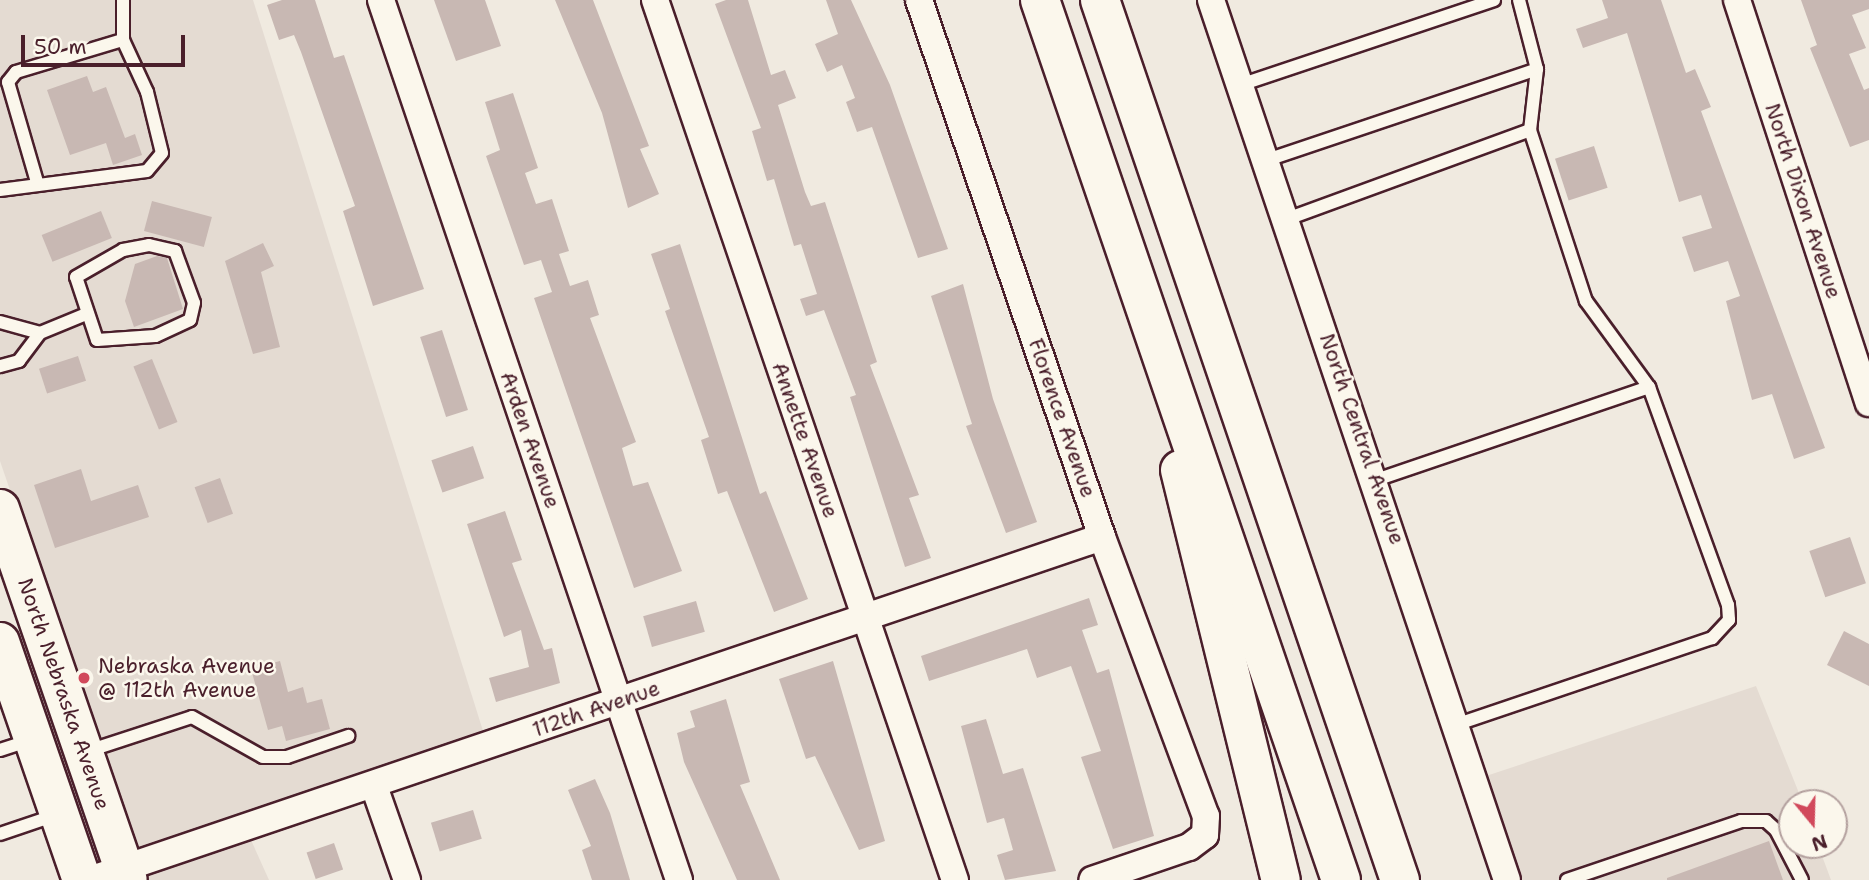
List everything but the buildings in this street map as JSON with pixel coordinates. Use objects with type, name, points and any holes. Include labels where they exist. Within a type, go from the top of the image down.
[{"type":"main road","points":[[1040,0],[1341,880]]},
{"type":"main road","points":[[1100,0],[1400,880]]},
{"type":"main road","points":[[1161,354],[1196,555],[1280,880]]},
{"type":"main road","name":"North Nebraska Avenue","points":[[0,509],[7,555],[84,753],[126,874]]},
{"type":"main road","name":"North Nebraska Avenue","points":[[2,657],[17,744],[59,814],[82,880]]},
{"type":"main road","points":[[1375,802],[1413,880]]},
{"type":"street","name":"Arden Avenue","points":[[381,0],[679,880]]},
{"type":"street","name":"Annette Avenue","points":[[654,0],[955,880]]},
{"type":"street","name":"Florence Avenue","points":[[919,0],[1102,537],[1206,816],[1205,835],[1189,848],[1092,880]]},
{"type":"street","name":"North Central Avenue","points":[[1211,0],[1376,480],[1507,880]]},
{"type":"street","name":"North Dixon Avenue","points":[[1737,0],[1869,403]]},
{"type":"street","name":"112th Avenue","points":[[89,880],[126,874],[619,701],[1102,537]]},
{"type":"street","points":[[374,786],[407,880]]},
{"type":"lane","points":[[0,190],[37,182],[147,170],[162,153],[147,92],[123,40],[123,0]]},
{"type":"lane","points":[[1240,85],[1494,0]]},
{"type":"lane","points":[[1458,724],[1722,632],[1728,605],[1649,387],[1586,301],[1530,130],[1537,69],[1519,0]]},
{"type":"lane","points":[[37,182],[8,82],[16,72],[123,40]]},
{"type":"lane","points":[[1267,160],[1537,69]]},
{"type":"lane","points":[[1287,219],[1530,130]]},
{"type":"lane","points":[[149,245],[175,251],[194,303],[190,320],[155,336],[118,342],[97,340],[86,314],[76,277],[122,250],[149,245]]},
{"type":"lane","points":[[0,366],[19,361],[40,333],[86,314]]},
{"type":"lane","points":[[0,322],[40,333]]},
{"type":"lane","points":[[1376,480],[1649,387]]},
{"type":"lane","points":[[84,753],[192,716],[263,757],[287,757],[348,736]]},
{"type":"lane","points":[[0,834],[59,814]]},
{"type":"lane","points":[[1567,880],[1741,821],[1766,821],[1776,830],[1802,880]]},
{"type":"shaded area","points":[[0,0],[253,0],[484,734],[134,851],[0,461]]},
{"type":"shaded area","points":[[1756,686],[1797,789],[1778,789],[1778,859],[1823,859],[1831,880],[1519,880],[1486,776]]},
{"type":"shaded area","points":[[251,840],[269,880],[144,880],[142,875]]},
{"type":"place","name":"Nebraska Avenue @ 112th Avenue","points":[[84,678]]}]
